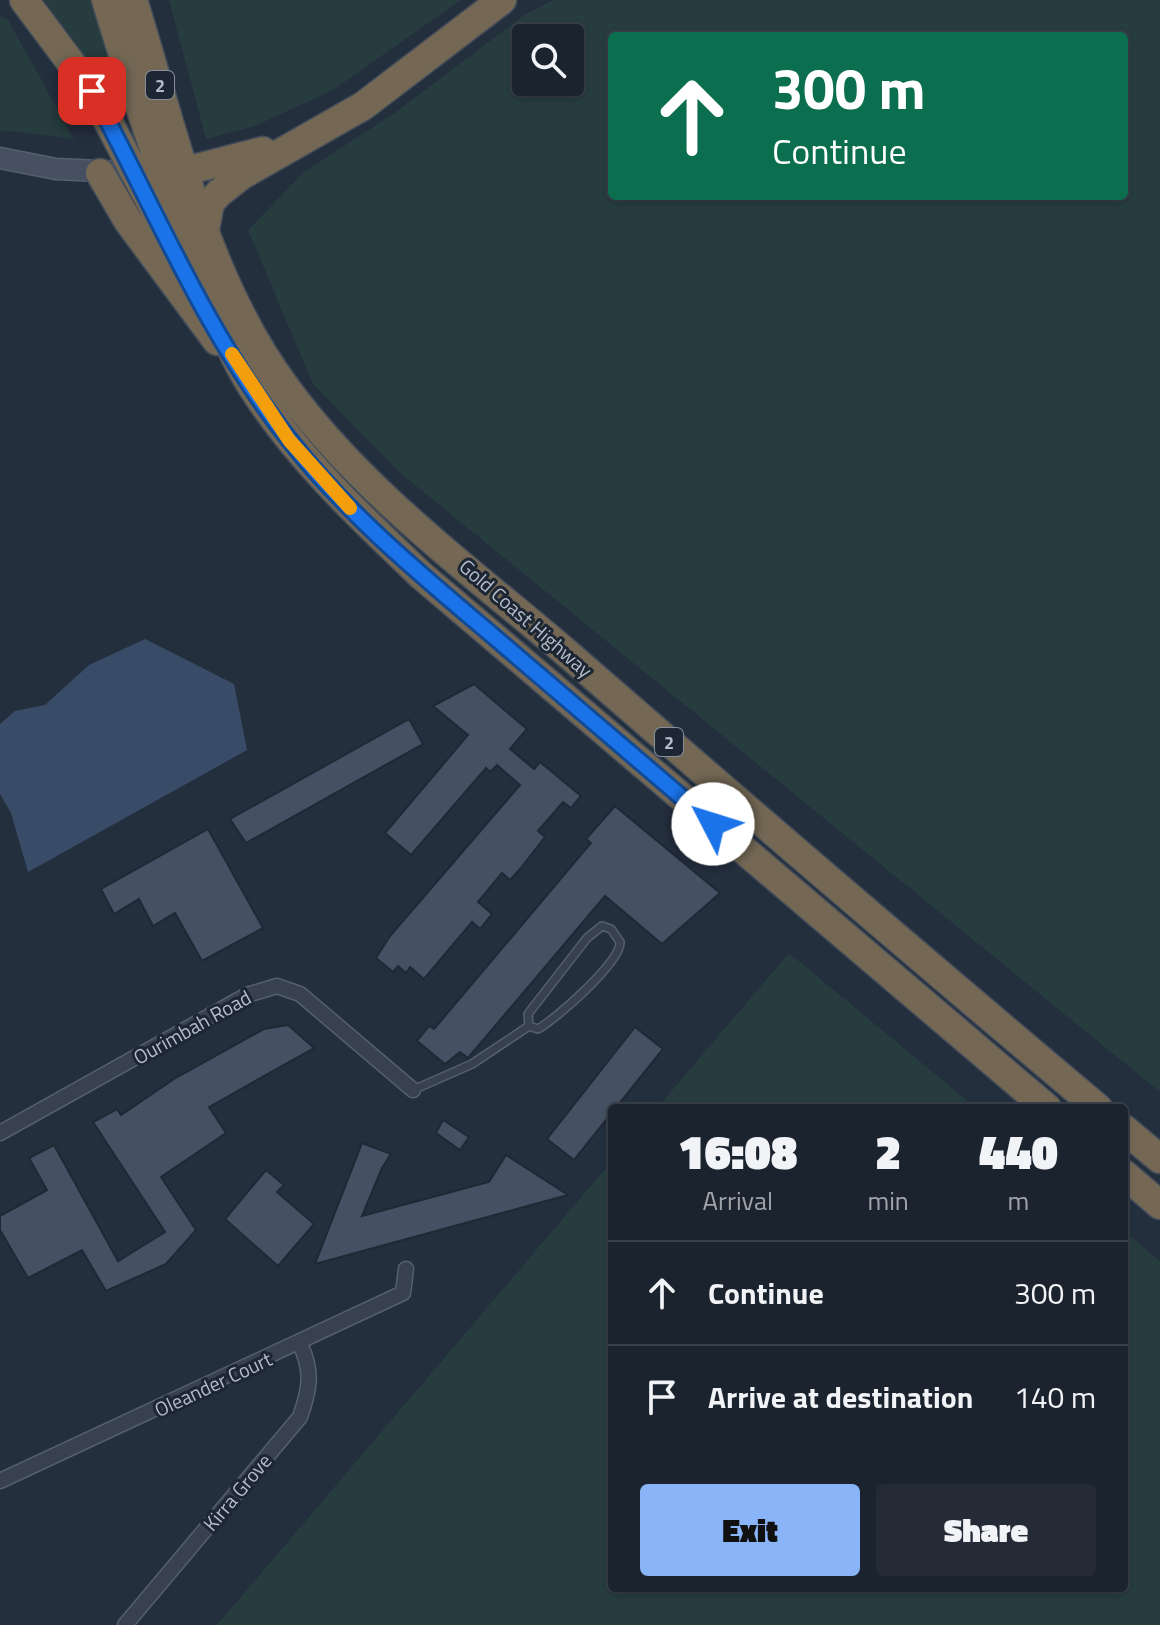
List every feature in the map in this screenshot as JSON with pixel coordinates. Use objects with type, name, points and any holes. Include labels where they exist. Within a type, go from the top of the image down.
[{"type":"highway","points":[[24,0],[92,91],[161,172],[250,156],[327,129]]},
{"type":"highway","name":"Gold Coast Highway","points":[[106,0],[161,172],[239,365],[271,416],[307,461],[357,515],[422,576],[1042,1104]]},
{"type":"highway","name":"Gold Coast Highway","points":[[133,0],[161,172],[205,230],[237,306],[263,353],[291,395],[341,454],[873,919],[1093,1104]]},
{"type":"highway","points":[[205,230],[206,215],[216,195],[242,175],[327,129],[502,0]]},
{"type":"highway","points":[[100,173],[128,221],[211,334],[239,365]]},
{"type":"highway","points":[[1128,1132],[1160,1159]]},
{"type":"highway","points":[[1128,1177],[1160,1205]]},
{"type":"street","points":[[0,158],[100,173],[161,172]]},
{"type":"street","name":"Ourimbah Road","points":[[0,1133],[247,995],[277,986],[300,994],[413,1090]]},
{"type":"street","name":"Oleander Court","points":[[0,1481],[300,1344],[403,1293],[406,1269]]},
{"type":"street","name":"Kirra Grove","points":[[125,1625],[300,1417],[311,1386],[307,1358],[300,1344]]},
{"type":"lane","points":[[602,926],[611,929],[620,942],[617,956],[547,1024],[535,1030],[529,1026],[528,1014],[587,938],[602,926]]},
{"type":"lane","points":[[413,1090],[472,1064],[529,1026]]},
{"type":"green space","points":[[44,0],[95,0],[137,105],[127,114]]},
{"type":"green space","points":[[169,0],[461,0],[333,90],[255,126],[206,139]]},
{"type":"green space","points":[[553,0],[1160,0],[1160,1092],[399,472],[313,384],[248,230],[304,172],[396,112],[512,24],[512,96],[584,96],[584,24],[512,24]]},
{"type":"green space","points":[[0,15],[8,20],[74,139],[0,130]]},
{"type":"green space","points":[[789,953],[971,1104],[660,1104]]},
{"type":"green space","points":[[608,1166],[608,1592],[1128,1592],[1128,1234],[1160,1261],[1160,1625],[217,1625]]},
{"type":"water","points":[[145,639],[234,684],[247,750],[28,872],[11,813],[0,794],[0,724],[15,711],[45,705],[89,665]]},
{"type":"building","points":[[474,684],[527,729],[510,749],[534,769],[540,762],[581,796],[571,808],[563,802],[538,831],[545,837],[520,869],[510,880],[502,873],[478,902],[492,914],[480,929],[472,922],[424,979],[410,967],[406,973],[398,966],[393,972],[376,958],[390,936],[520,785],[497,765],[490,772],[486,768],[411,855],[385,833],[468,735],[433,706]]},
{"type":"building","points":[[409,719],[423,744],[246,843],[230,819]]},
{"type":"building","points":[[615,806],[720,893],[662,944],[605,896],[468,1058],[460,1052],[445,1064],[417,1041],[429,1026],[434,1029],[591,843],[586,839]]},
{"type":"building","points":[[208,829],[263,928],[202,961],[175,913],[153,926],[139,899],[114,914],[101,889]]},
{"type":"building","points":[[288,1025],[314,1048],[209,1107],[226,1133],[161,1177],[196,1230],[166,1264],[106,1291],[82,1250],[28,1278],[0,1230],[0,1216],[47,1190],[29,1158],[54,1145],[118,1261],[165,1232],[93,1122],[117,1109],[121,1115],[174,1079],[264,1029]]},
{"type":"building","points":[[635,1027],[663,1049],[619,1104],[608,1104],[608,1118],[574,1160],[547,1139]]},
{"type":"building","points":[[443,1120],[469,1137],[460,1150],[436,1133]]},
{"type":"building","points":[[362,1143],[391,1154],[362,1216],[489,1182],[506,1155],[568,1195],[315,1264]]},
{"type":"building","points":[[266,1170],[284,1185],[277,1192],[314,1224],[278,1266],[225,1219]]},
{"type":"slow traffic","points":[[232,354],[289,440],[350,508]]},
{"type":"route","points":[[92,91],[225,343],[289,440],[357,515],[422,576],[713,824]]}]
